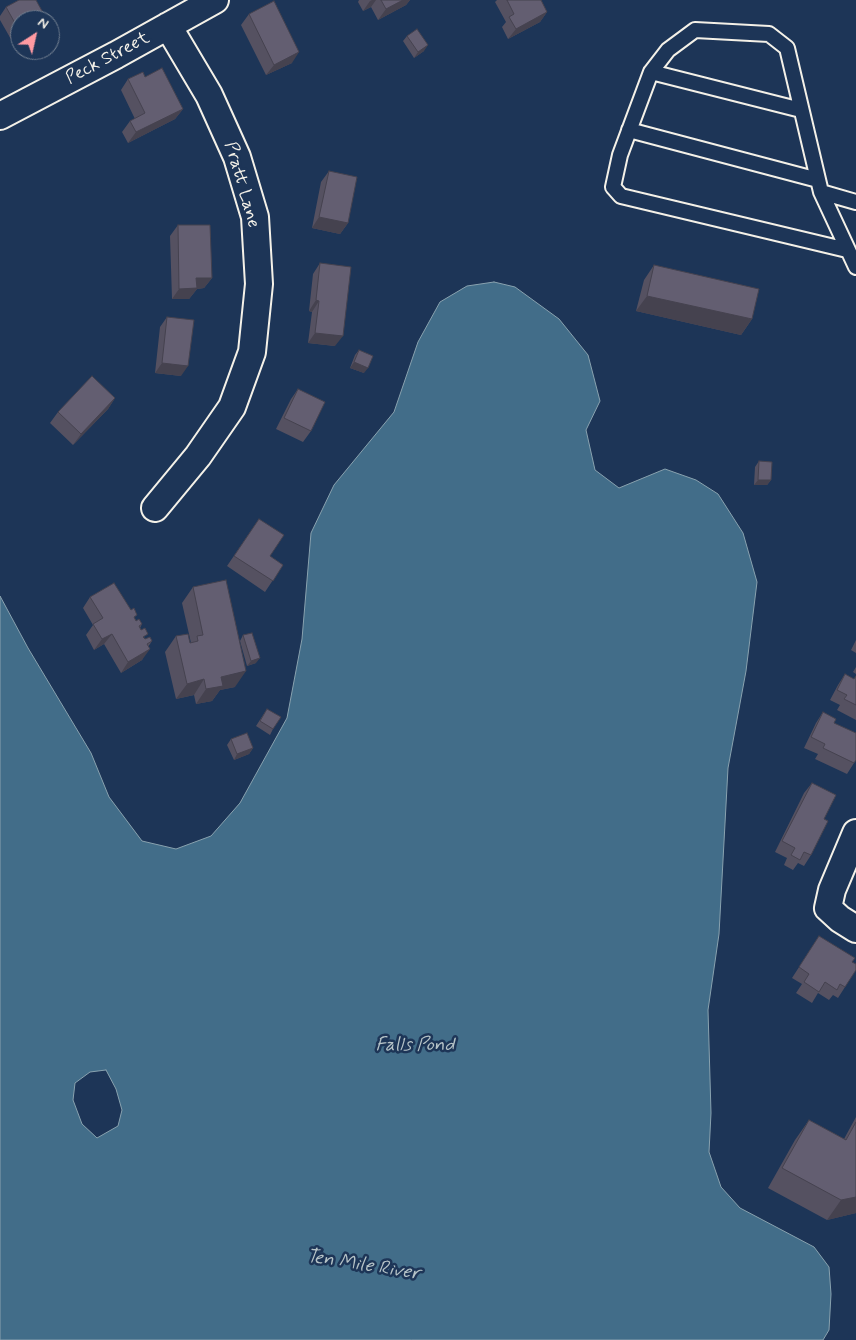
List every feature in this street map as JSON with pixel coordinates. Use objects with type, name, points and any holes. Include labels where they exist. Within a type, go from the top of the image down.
[{"type":"street","name":"Peck Street","points":[[1,113],[215,0]]},
{"type":"street","name":"Pratt Lane","points":[[155,508],[198,456],[232,407],[252,352],[259,284],[255,217],[237,157],[209,95],[168,26]]},
{"type":"street","points":[[856,832],[832,890],[828,908],[840,919],[856,929]]},
{"type":"lane","points":[[847,250],[622,196],[613,186],[620,155],[651,72],[668,50],[695,30],[769,34],[786,48],[819,186],[856,267]]},
{"type":"lane","points":[[651,72],[801,110]]},
{"type":"lane","points":[[629,130],[819,186],[856,202]]},
{"type":"water","name":"Falls Pond","points":[[494,282],[515,287],[559,319],[588,355],[600,401],[586,430],[595,470],[619,488],[665,469],[696,480],[718,494],[743,533],[757,582],[746,671],[728,768],[719,934],[708,1010],[711,1113],[709,1152],[721,1187],[740,1208],[814,1247],[829,1267],[831,1294],[829,1330],[823,1340],[0,1340],[0,596],[28,648],[91,753],[109,797],[142,841],[176,849],[211,836],[240,803],[287,718],[302,639],[311,533],[334,485],[394,412],[418,342],[440,302],[467,286]],"holes":[[[106,1070],[116,1089],[122,1110],[118,1126],[97,1138],[82,1124],[73,1100],[75,1083],[90,1072]]]},
{"type":"building","points":[[19,0],[36,0],[42,10],[10,10],[10,14],[6,7]]},
{"type":"building","points":[[381,0],[403,0],[386,9]]},
{"type":"building","points":[[507,0],[541,0],[547,12],[516,29],[509,17],[514,14]]},
{"type":"building","points":[[274,1],[299,52],[274,65],[249,14]]},
{"type":"building","points":[[417,29],[428,45],[418,52],[407,36]]},
{"type":"building","points":[[162,68],[183,109],[136,132],[130,121],[145,113],[128,79],[143,72],[145,77]]},
{"type":"building","points":[[329,171],[357,177],[348,223],[319,217]]},
{"type":"building","points":[[178,225],[210,225],[212,278],[196,278],[197,288],[179,289]]},
{"type":"building","points":[[320,263],[351,267],[343,336],[315,333],[319,301],[316,300]]},
{"type":"building","points":[[654,265],[759,289],[752,319],[647,296]]},
{"type":"building","points":[[167,317],[194,320],[188,366],[162,363]]},
{"type":"building","points":[[359,350],[373,356],[368,368],[354,362]]},
{"type":"building","points":[[92,376],[115,398],[81,434],[58,412]]},
{"type":"building","points":[[298,389],[325,402],[311,431],[284,418]]},
{"type":"building","points":[[759,461],[772,462],[771,480],[758,480]]},
{"type":"building","points":[[259,519],[284,535],[270,556],[283,565],[273,581],[234,556]]},
{"type":"building","points":[[226,580],[246,671],[221,677],[223,686],[206,689],[204,679],[187,684],[176,636],[188,634],[190,643],[198,641],[197,636],[203,635],[193,587]]},
{"type":"building","points":[[114,583],[131,610],[134,608],[137,615],[134,617],[136,621],[139,619],[142,624],[139,626],[141,630],[145,628],[148,634],[143,637],[145,639],[150,637],[152,641],[147,644],[150,649],[128,662],[112,634],[102,639],[93,624],[103,618],[90,597]]},
{"type":"building","points":[[252,633],[260,658],[251,661],[243,635]]},
{"type":"building","points":[[845,674],[854,679],[856,676],[856,705],[844,699],[847,695],[837,690]]},
{"type":"building","points":[[267,709],[281,717],[273,729],[260,721]]},
{"type":"building","points":[[823,712],[836,719],[834,723],[856,733],[856,760],[854,763],[823,748],[825,744],[811,737]]},
{"type":"building","points":[[247,733],[253,748],[237,754],[231,739]]},
{"type":"building","points":[[812,783],[836,795],[824,819],[828,821],[811,855],[804,852],[800,860],[791,855],[795,848],[782,841]]},
{"type":"building","points":[[819,936],[855,958],[852,962],[856,964],[856,970],[845,987],[840,984],[837,990],[825,982],[819,992],[804,982],[809,974],[799,967]]},
{"type":"building","points":[[809,1120],[846,1140],[856,1122],[856,1197],[841,1200],[782,1168]]},
{"type":"water label","name":"Ten Mile River","points":[[363,1266]]}]
